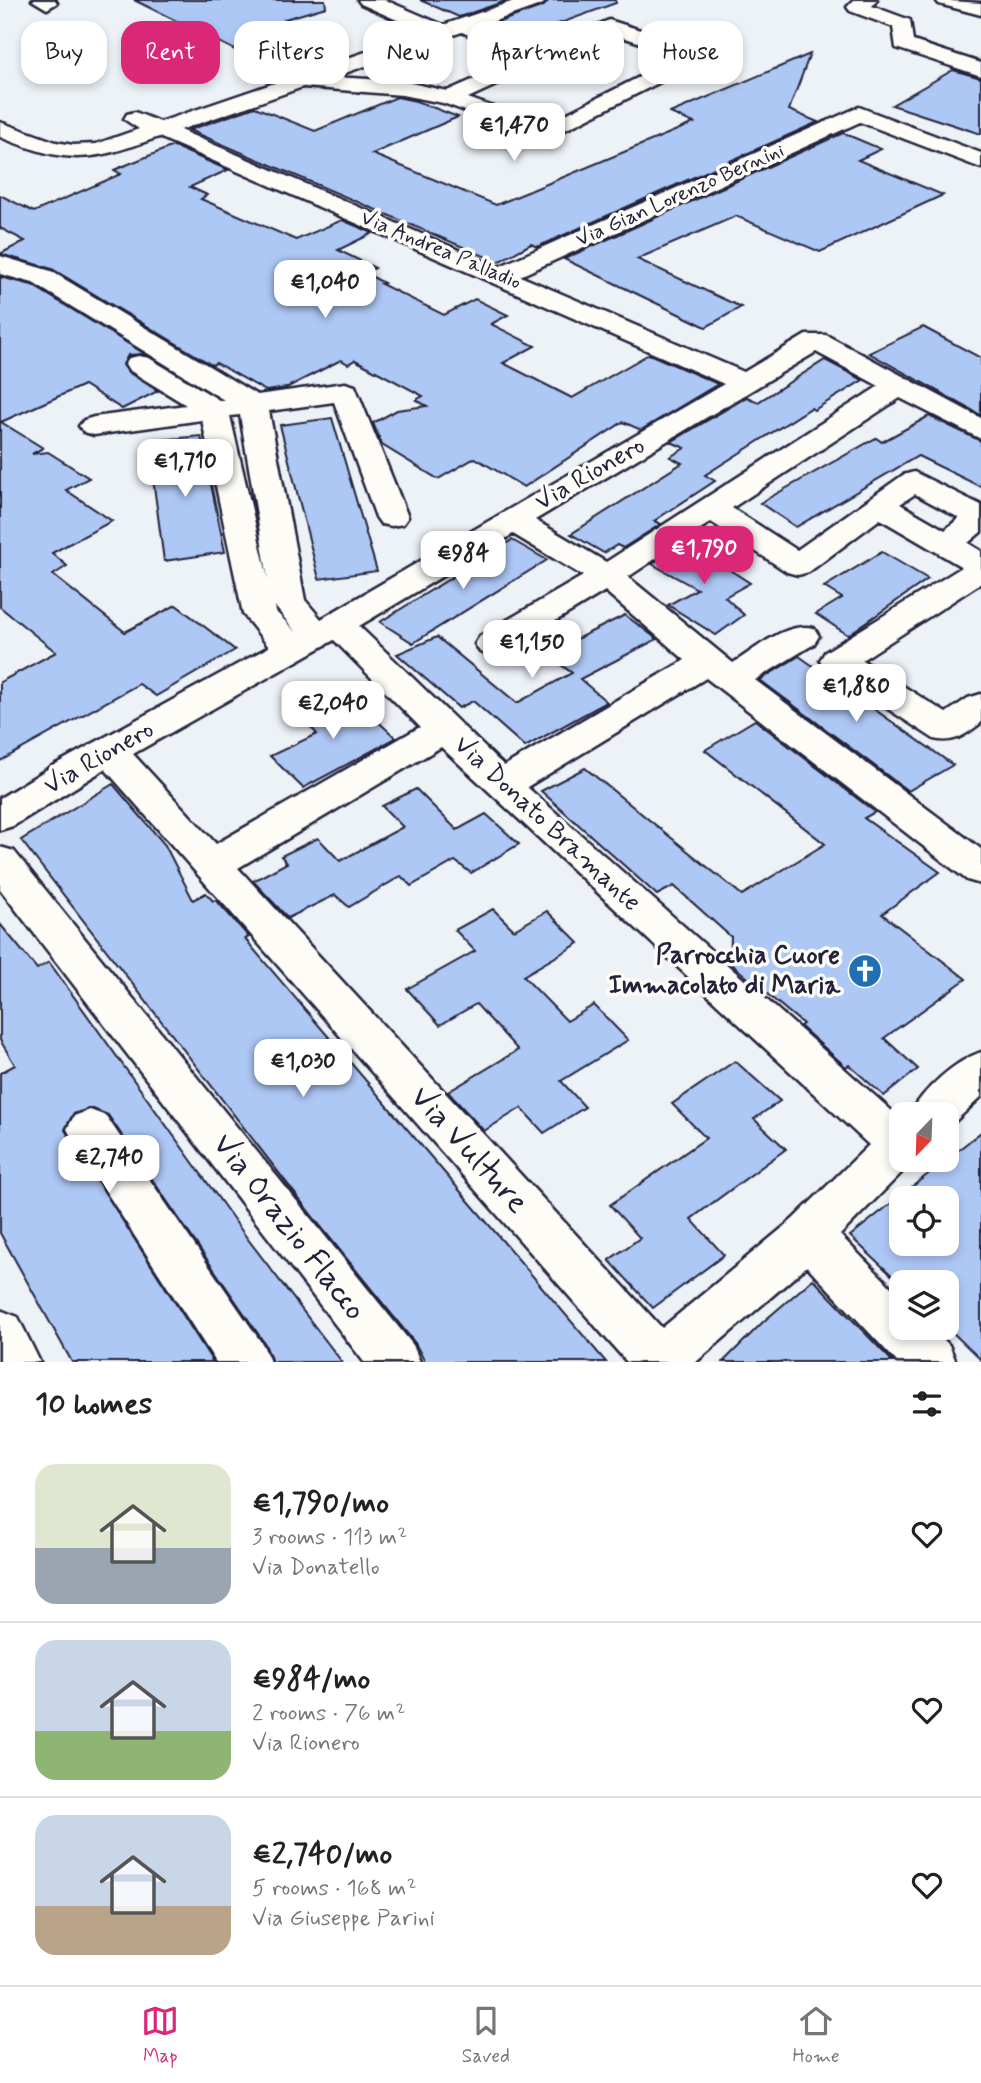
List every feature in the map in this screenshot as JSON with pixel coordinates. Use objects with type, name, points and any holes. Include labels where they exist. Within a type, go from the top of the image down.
[{"type":"street","points":[[368,0],[416,21]]},
{"type":"street","points":[[421,21],[484,0]]},
{"type":"street","points":[[453,28],[536,0]]},
{"type":"street","points":[[867,0],[856,7],[942,35]]},
{"type":"street","points":[[946,0],[981,9]]},
{"type":"street","points":[[903,24],[903,44],[981,70]]},
{"type":"street","points":[[462,25],[467,27]]},
{"type":"street","points":[[345,84],[402,88],[449,98],[545,132],[699,55],[624,31]]},
{"type":"street","points":[[0,129],[61,152],[79,155],[145,125],[363,43]]},
{"type":"street","points":[[66,131],[91,133],[145,125],[292,84]]},
{"type":"street","points":[[449,98],[481,84]]},
{"type":"street","name":"Via Gian Lorenzo Bernini","points":[[501,275],[859,114],[981,161]]},
{"type":"street","name":"Via Andrea Palladio","points":[[145,125],[501,275],[746,383]]},
{"type":"street","points":[[6,267],[42,277],[253,405],[289,602],[314,636]]},
{"type":"street","points":[[6,267],[12,286],[214,410],[260,614],[314,636]]},
{"type":"street","name":"Via Rionero","points":[[0,816],[67,774],[314,636],[816,341],[899,386]]},
{"type":"street","points":[[492,644],[607,576],[709,507],[899,386],[981,430]]},
{"type":"street","points":[[94,426],[345,392],[392,517]]},
{"type":"street","points":[[709,507],[798,565],[914,481],[980,517],[948,544]]},
{"type":"street","points":[[879,505],[981,564]]},
{"type":"street","points":[[512,520],[607,576],[720,671],[981,870]]},
{"type":"street","points":[[981,569],[837,660],[947,730],[981,706]]},
{"type":"street","name":"Via Donato Bramante","points":[[314,636],[444,729],[501,785],[783,1042],[922,1102]]},
{"type":"street","points":[[501,785],[720,671],[802,636]]},
{"type":"street","name":"Via Donato Bramante","points":[[211,865],[444,729]]},
{"type":"street","name":"Via Vulture","points":[[110,752],[659,1362]]},
{"type":"street","name":"Via Orazio Flacco","points":[[0,861],[395,1362]]},
{"type":"street","points":[[90,1129],[245,1362]]},
{"type":"street","points":[[659,1362],[809,1235],[889,1161]]},
{"type":"street","points":[[809,1235],[931,1362]]},
{"type":"street","points":[[0,1333],[15,1362]]},
{"type":"building","points":[[134,0],[325,0],[326,7],[285,19],[289,21],[234,21],[234,50],[220,43],[220,21],[176,21]]},
{"type":"building","points":[[420,0],[509,0],[459,17]]},
{"type":"building","points":[[549,0],[615,0],[616,3],[566,21],[502,21],[544,6]]},
{"type":"building","points":[[810,54],[789,110],[818,122],[537,247],[531,244],[498,262],[189,130],[255,107],[315,131],[397,97],[416,101],[458,117],[372,154],[496,205],[694,123],[670,113]]},
{"type":"building","points":[[953,70],[981,78],[981,134],[892,105]]},
{"type":"building","points":[[843,133],[881,149],[858,160],[943,195],[820,252],[736,216],[637,259],[741,307],[706,327],[564,259]]},
{"type":"building","points":[[173,146],[228,170],[190,187],[207,195],[201,199],[296,240],[342,220],[373,233],[338,250],[375,268],[365,273],[384,283],[381,284],[444,315],[475,299],[508,315],[491,324],[535,346],[503,363],[572,398],[649,354],[718,384],[641,430],[623,422],[524,487],[475,458],[438,479],[382,445],[373,423],[397,410],[427,406],[416,400],[423,396],[355,360],[348,364],[341,360],[286,388],[266,391],[216,363],[212,365],[52,269],[0,254],[25,241],[0,228],[0,195],[34,212],[121,174],[114,170]]},
{"type":"building","points":[[0,277],[32,285],[145,354],[128,355],[123,365],[128,372],[158,391],[122,409],[84,385],[1,422],[43,448],[32,454],[48,452],[89,478],[66,490],[112,521],[52,553],[67,566],[53,575],[125,632],[176,605],[235,650],[156,696],[139,684],[0,761],[0,682],[56,652],[0,607]]},
{"type":"building","points":[[923,327],[981,358],[981,415],[869,353]]},
{"type":"building","points":[[825,360],[863,380],[814,410],[811,408],[705,475],[715,481],[654,521],[661,524],[623,548],[617,545],[604,553],[571,534],[682,463],[670,457],[685,448],[671,442],[747,397],[758,402]]},
{"type":"building","points":[[929,416],[981,441],[981,487],[918,456],[796,527],[760,503],[876,438],[882,442]]},
{"type":"building","points":[[332,418],[377,571],[319,579],[280,425]]},
{"type":"building","points":[[201,436],[225,552],[164,561],[148,441]]},
{"type":"building","points":[[692,538],[716,549],[707,555],[750,583],[725,597],[744,615],[716,635],[668,605],[697,589],[652,564]]},
{"type":"building","points":[[512,540],[547,560],[413,643],[380,622]]},
{"type":"building","points":[[882,552],[928,579],[848,635],[816,614],[842,598],[824,587]]},
{"type":"building","points":[[625,615],[657,639],[580,679],[607,702],[525,747],[473,701],[459,708],[397,654],[437,637],[517,703],[572,673],[546,654]]},
{"type":"building","points":[[799,656],[953,765],[908,791],[760,680]]},
{"type":"building","points":[[347,693],[396,738],[303,788],[270,756],[317,734],[301,716]]},
{"type":"building","points":[[755,720],[875,812],[864,818],[940,872],[882,914],[966,979],[884,1038],[918,1069],[884,1096],[849,1065],[846,1067],[800,1026],[803,1024],[730,963],[731,937],[674,886],[657,895],[541,791],[585,768],[742,895],[825,844],[705,750]]},
{"type":"building","points":[[113,784],[165,845],[193,900],[206,893],[213,901],[216,900],[249,937],[245,939],[606,1362],[425,1362],[415,1343],[313,1217],[21,840]]},
{"type":"building","points":[[416,789],[457,830],[486,814],[519,844],[471,873],[455,861],[411,886],[401,876],[349,907],[335,895],[288,918],[253,881],[287,863],[281,856],[318,838],[340,861],[403,827],[382,806]]},
{"type":"building","points":[[493,909],[514,930],[547,911],[579,943],[523,976],[567,1021],[594,1005],[628,1040],[561,1081],[585,1107],[544,1133],[521,1108],[484,1131],[448,1092],[518,1050],[476,1004],[440,1025],[407,989],[475,951],[455,930]]},
{"type":"building","points":[[0,924],[37,969],[49,962],[247,1238],[342,1362],[272,1362],[265,1344],[108,1115],[91,1108],[73,1114],[65,1130],[213,1362],[72,1362],[0,1233],[0,1073],[15,1065],[0,1040]]},
{"type":"building","points":[[735,1061],[780,1101],[754,1119],[786,1149],[691,1219],[724,1255],[653,1308],[609,1260],[640,1238],[610,1205],[706,1138],[672,1104]]},
{"type":"building","points":[[981,1132],[981,1360],[959,1339],[959,1270],[889,1270],[889,1273],[850,1236],[889,1205],[889,1256],[959,1256],[959,1186],[913,1186],[931,1172],[959,1172],[959,1149]]},
{"type":"building","points":[[813,1279],[893,1362],[723,1362],[763,1322]]},
{"type":"place","name":"Parrocchia Cuore Immacolato di Maria","points":[[865,971]]}]
